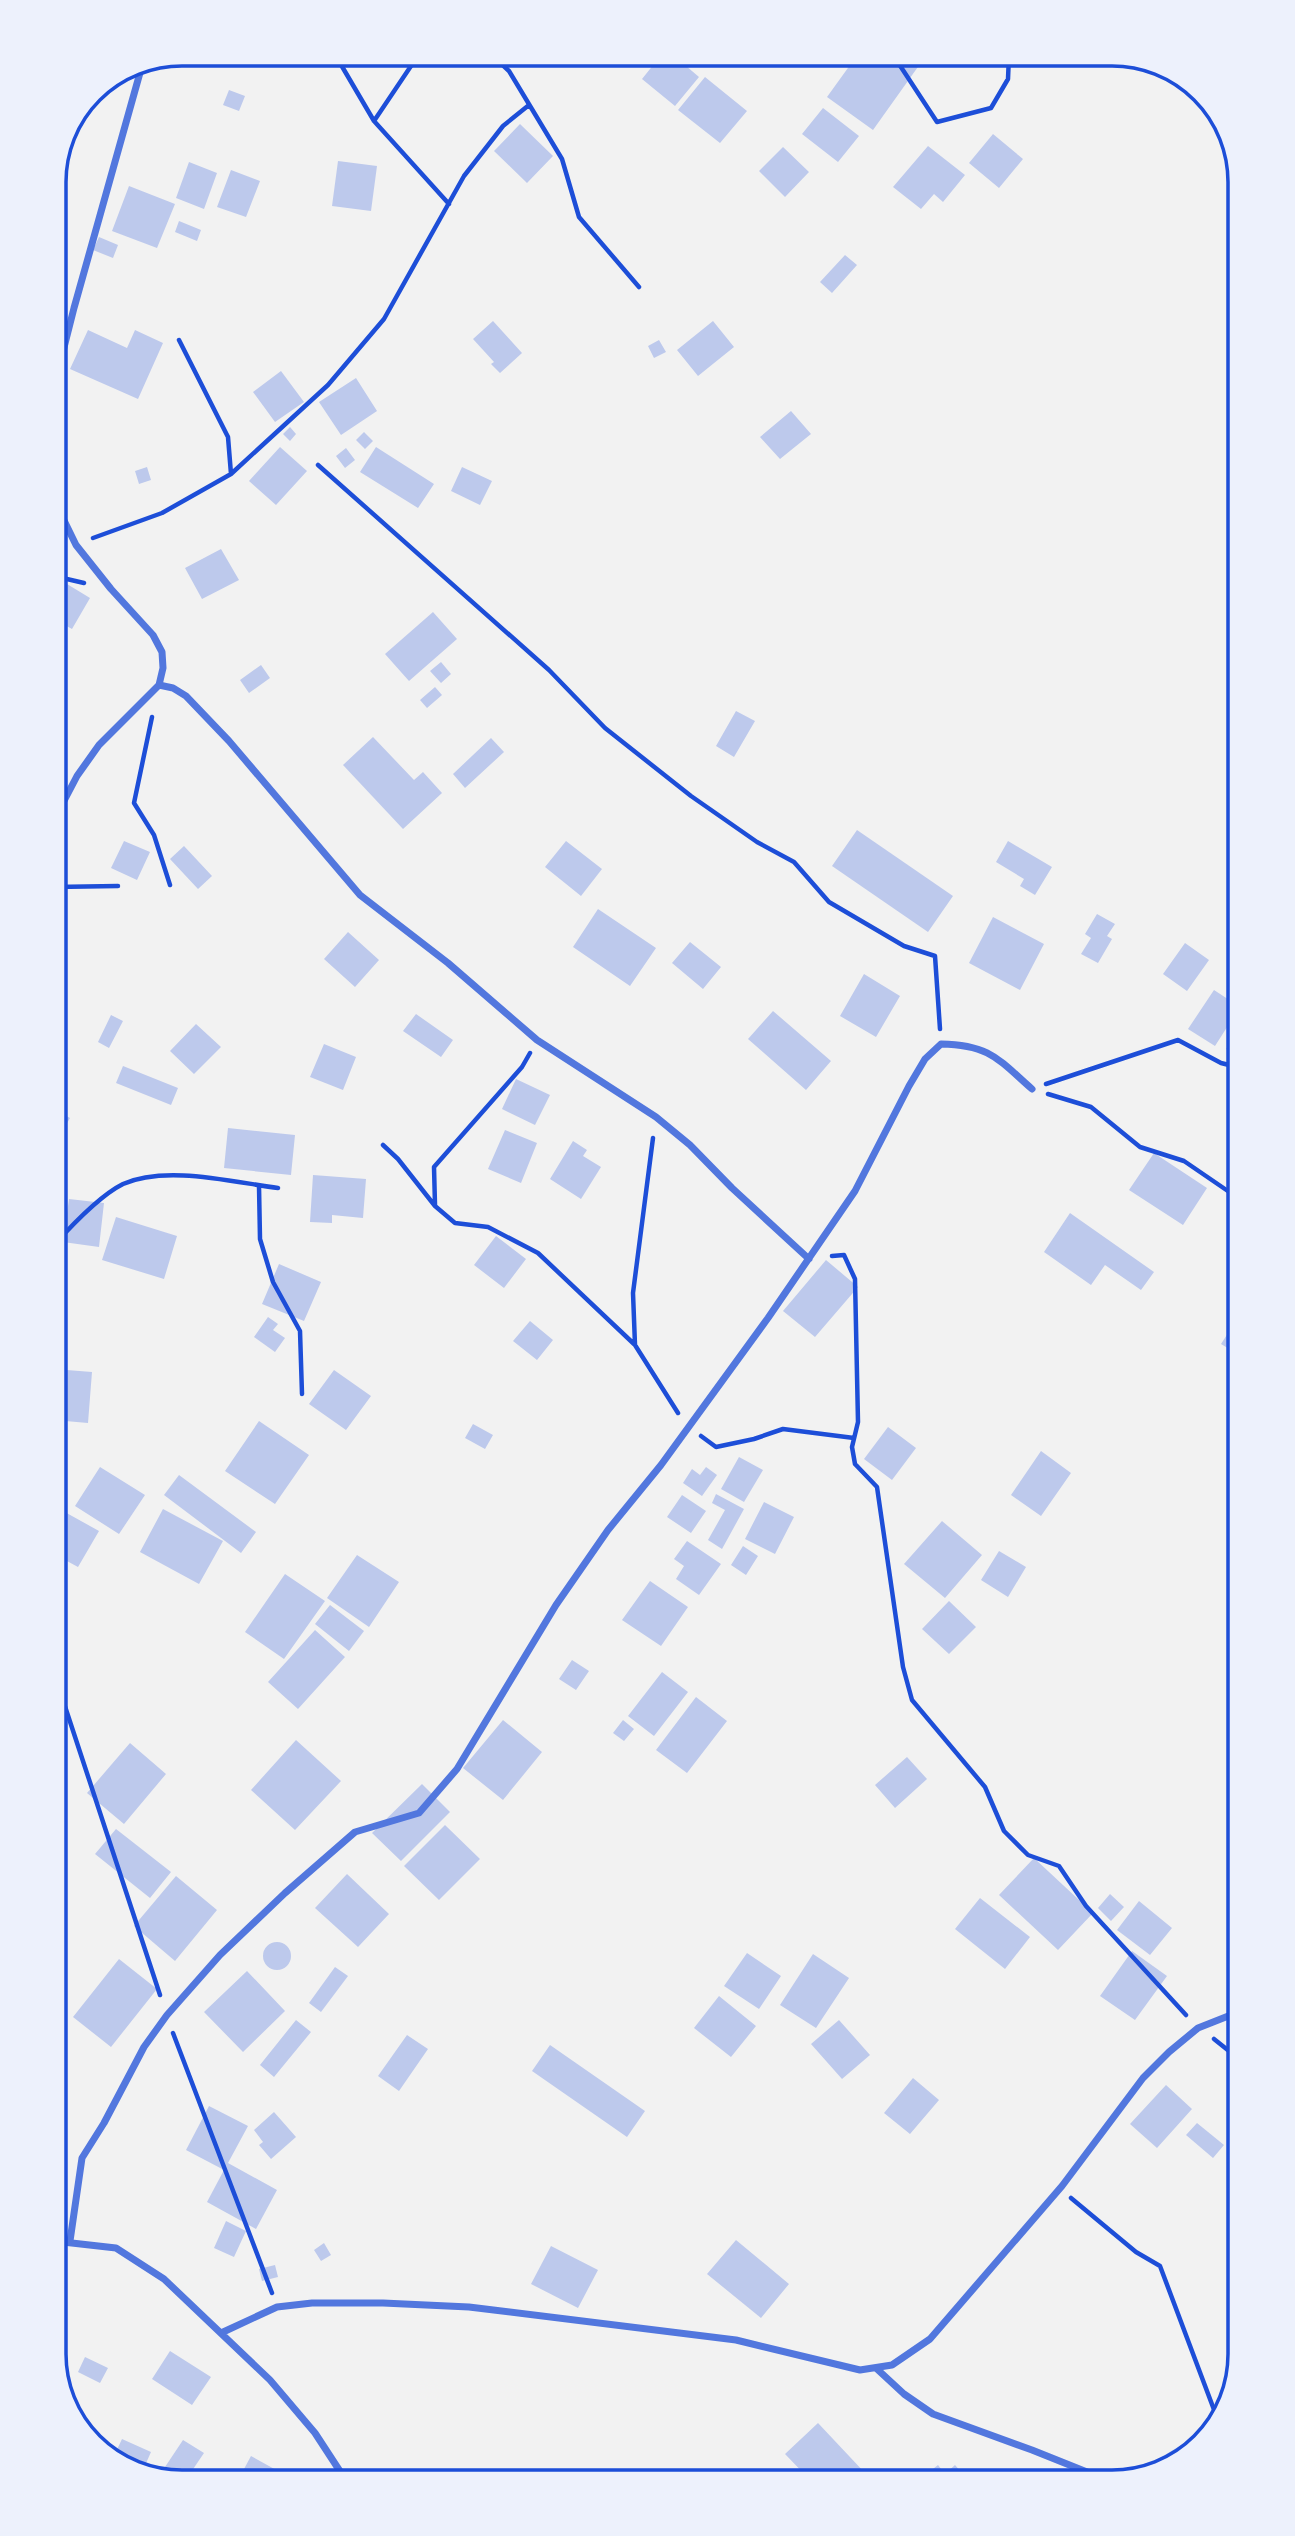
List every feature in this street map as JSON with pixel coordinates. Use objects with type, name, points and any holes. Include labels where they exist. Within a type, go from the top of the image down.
[{"type":"street","points":[[67,340],[139,76]]},
{"type":"street","points":[[67,526],[76,545],[153,635],[162,652],[163,668],[159,685],[99,745],[67,797]]},
{"type":"street","points":[[159,685],[173,688],[186,696],[229,741],[360,895],[448,963],[537,1040],[656,1116],[809,1259]]},
{"type":"street","points":[[339,2469],[315,2433],[270,2380],[164,2279],[117,2248],[69,2241],[82,2158],[104,2123],[144,2047],[167,2015],[220,1955],[355,1832],[419,1813],[457,1769],[570,1584],[608,1530],[661,1465],[855,1191],[887,1126],[925,1059],[941,1044],[964,1044],[992,1053],[1032,1089]]},
{"type":"street","points":[[221,2333],[277,2307],[312,2303],[469,2307],[736,2340],[845,2368],[877,2369],[892,2365],[930,2339],[1062,2186],[1143,2078],[1198,2028],[1228,2016]]},
{"type":"street","points":[[877,2369],[904,2394],[933,2414],[1032,2450],[1078,2470]]},
{"type":"path","points":[[342,66],[374,121],[449,204]]},
{"type":"path","points":[[374,121],[411,66]]},
{"type":"path","points":[[504,66],[562,159],[579,217],[639,287]]},
{"type":"path","points":[[901,67],[937,122],[990,108],[1008,79],[1009,67]]},
{"type":"path","points":[[76,545],[162,513],[231,474],[328,385],[384,319],[464,176],[503,125],[529,105]]},
{"type":"path","points":[[179,340],[228,437],[231,474]]},
{"type":"path","points":[[318,465],[549,670],[606,727],[680,787],[757,842],[794,862],[830,902],[904,946],[935,956],[941,1044]]},
{"type":"path","points":[[159,685],[134,803],[154,835],[170,885]]},
{"type":"path","points":[[67,887],[118,886]]},
{"type":"path","points":[[435,1206],[433,1167],[522,1067],[537,1040]]},
{"type":"path","points":[[1032,1089],[1178,1040],[1228,1065]]},
{"type":"path","points":[[1032,1089],[1091,1107],[1140,1147],[1184,1161],[1228,1191]]},
{"type":"path","points":[[635,1345],[633,1293],[656,1116]]},
{"type":"path","points":[[383,1145],[398,1159],[435,1206],[455,1223],[488,1227],[538,1253],[635,1345],[687,1426],[716,1447],[754,1439],[783,1429],[854,1438]]},
{"type":"path","points":[[67,1231],[82,1214],[123,1184],[168,1174],[278,1188]]},
{"type":"path","points":[[259,1186],[260,1239],[273,1282],[300,1331],[302,1394]]},
{"type":"path","points":[[809,1259],[844,1255],[855,1279],[858,1422],[852,1447],[855,1464],[877,1487],[903,1667],[912,1700],[985,1787],[1004,1831],[1028,1855],[1059,1866],[1086,1906],[1198,2028],[1228,2050]]},
{"type":"path","points":[[1062,2186],[1068,2195],[1136,2252],[1160,2266],[1214,2410]]},
{"type":"building","points":[[652,67],[687,67],[699,77],[675,106],[642,79]]},
{"type":"building","points":[[849,67],[918,67],[873,130],[827,97]]},
{"type":"building","points":[[705,77],[747,111],[720,143],[678,110]]},
{"type":"building","points":[[229,90],[245,96],[239,111],[223,105]]},
{"type":"building","points":[[823,108],[859,136],[838,162],[802,134]]},
{"type":"building","points":[[520,124],[553,156],[527,183],[494,151]]},
{"type":"building","points":[[993,134],[1023,159],[999,188],[969,163]]},
{"type":"building","points":[[928,146],[965,175],[943,202],[934,194],[921,209],[893,187]]},
{"type":"building","points":[[783,147],[809,172],[785,197],[759,171]]},
{"type":"building","points":[[338,161],[377,166],[371,211],[332,206]]},
{"type":"building","points":[[189,162],[217,173],[204,209],[176,198]]},
{"type":"building","points":[[231,170],[260,181],[246,217],[217,207]]},
{"type":"building","points":[[129,186],[175,204],[157,248],[112,231]]},
{"type":"building","points":[[179,221],[201,230],[197,241],[175,232]]},
{"type":"building","points":[[99,237],[118,245],[113,258],[93,250]]},
{"type":"building","points":[[845,255],[857,265],[832,293],[820,282]]},
{"type":"building","points":[[493,321],[522,353],[500,373],[491,364],[494,362],[473,339]]},
{"type":"building","points":[[713,321],[734,347],[698,376],[677,350]]},
{"type":"building","points":[[88,330],[127,348],[135,330],[163,343],[138,399],[70,369]]},
{"type":"building","points":[[659,340],[666,352],[654,358],[648,346]]},
{"type":"building","points":[[281,371],[304,402],[275,422],[253,392]]},
{"type":"building","points":[[356,378],[377,411],[341,435],[319,402]]},
{"type":"building","points":[[791,411],[811,434],[780,459],[760,437]]},
{"type":"building","points":[[290,427],[296,434],[290,441],[283,434]]},
{"type":"building","points":[[364,432],[373,441],[365,449],[356,440]]},
{"type":"building","points":[[280,447],[307,471],[276,505],[249,481]]},
{"type":"building","points":[[376,447],[434,484],[418,508],[360,472]]},
{"type":"building","points":[[346,448],[355,460],[345,468],[336,456]]},
{"type":"building","points":[[147,467],[151,480],[139,484],[135,471]]},
{"type":"building","points":[[462,467],[492,481],[480,505],[451,491]]},
{"type":"building","points":[[221,549],[239,580],[202,599],[185,568]]},
{"type":"building","points":[[67,584],[90,598],[72,629],[67,626]]},
{"type":"building","points":[[433,612],[457,639],[409,681],[385,654]]},
{"type":"building","points":[[441,662],[451,674],[441,683],[430,671]]},
{"type":"building","points":[[261,665],[270,678],[249,693],[240,680]]},
{"type":"building","points":[[435,687],[442,695],[427,708],[420,700]]},
{"type":"building","points":[[736,711],[755,721],[734,757],[716,746]]},
{"type":"building","points":[[373,737],[414,780],[423,772],[442,793],[403,829],[343,765]]},
{"type":"building","points":[[491,738],[504,752],[465,788],[453,774]]},
{"type":"building","points":[[857,830],[953,896],[928,932],[832,866]]},
{"type":"building","points":[[124,841],[150,852],[137,880],[111,868]]},
{"type":"building","points":[[566,841],[602,869],[581,896],[545,867]]},
{"type":"building","points":[[1008,841],[1052,867],[1035,895],[1020,886],[1024,879],[996,862]]},
{"type":"building","points":[[184,846],[212,876],[198,889],[170,859]]},
{"type":"building","points":[[598,909],[656,948],[630,986],[573,947]]},
{"type":"building","points":[[1097,914],[1115,924],[1107,936],[1112,939],[1098,963],[1081,954],[1091,938],[1085,934]]},
{"type":"building","points":[[993,917],[1044,944],[1020,990],[969,963]]},
{"type":"building","points":[[348,932],[379,960],[355,987],[324,959]]},
{"type":"building","points":[[690,942],[721,967],[703,989],[672,963]]},
{"type":"building","points":[[1185,943],[1209,960],[1187,991],[1163,974]]},
{"type":"building","points":[[864,974],[900,996],[876,1037],[840,1016]]},
{"type":"building","points":[[1214,990],[1228,999],[1228,1026],[1215,1046],[1188,1029]]},
{"type":"building","points":[[773,1011],[831,1061],[806,1090],[748,1039]]},
{"type":"building","points":[[416,1014],[453,1040],[441,1057],[403,1031]]},
{"type":"building","points":[[111,1015],[123,1021],[109,1048],[98,1042]]},
{"type":"building","points":[[196,1024],[221,1047],[194,1074],[170,1051]]},
{"type":"building","points":[[324,1044],[356,1057],[343,1090],[310,1077]]},
{"type":"building","points":[[123,1066],[178,1088],[171,1105],[116,1083]]},
{"type":"building","points":[[516,1079],[550,1095],[535,1125],[502,1109]]},
{"type":"building","points":[[228,1128],[295,1135],[291,1175],[224,1168]]},
{"type":"building","points":[[505,1130],[537,1143],[521,1183],[488,1169]]},
{"type":"building","points":[[573,1141],[587,1150],[583,1156],[601,1167],[581,1199],[550,1179]]},
{"type":"building","points":[[1154,1153],[1207,1188],[1183,1225],[1129,1190]]},
{"type":"building","points":[[313,1175],[366,1179],[363,1218],[332,1215],[332,1223],[310,1222]]},
{"type":"building","points":[[69,1199],[104,1203],[99,1247],[67,1242]]},
{"type":"building","points":[[1070,1213],[1154,1272],[1141,1290],[1105,1265],[1091,1285],[1044,1252]]},
{"type":"building","points":[[116,1217],[177,1236],[164,1279],[102,1260]]},
{"type":"building","points":[[496,1236],[526,1259],[504,1288],[474,1265]]},
{"type":"building","points":[[826,1260],[858,1287],[815,1337],[783,1311]]},
{"type":"building","points":[[279,1264],[321,1282],[304,1321],[262,1304]]},
{"type":"building","points":[[268,1317],[278,1324],[273,1330],[285,1338],[275,1352],[254,1337]]},
{"type":"building","points":[[530,1321],[553,1340],[537,1360],[513,1341]]},
{"type":"building","points":[[1228,1333],[1228,1348],[1221,1344]]},
{"type":"building","points":[[66,1370],[92,1372],[88,1423],[66,1421]]},
{"type":"building","points":[[334,1370],[371,1396],[346,1430],[309,1404]]},
{"type":"building","points":[[259,1421],[309,1455],[275,1504],[225,1471]]},
{"type":"building","points":[[473,1424],[493,1435],[485,1449],[465,1438]]},
{"type":"building","points":[[888,1427],[916,1448],[892,1480],[864,1459]]},
{"type":"building","points":[[1041,1451],[1071,1473],[1041,1516],[1011,1495]]},
{"type":"building","points":[[739,1457],[763,1470],[744,1502],[721,1489]]},
{"type":"building","points":[[100,1467],[145,1495],[119,1534],[75,1506]]},
{"type":"building","points":[[706,1467],[717,1475],[702,1496],[683,1483],[692,1469],[700,1475]]},
{"type":"building","points":[[179,1475],[256,1532],[241,1553],[164,1495]]},
{"type":"building","points":[[716,1494],[744,1509],[722,1549],[708,1540],[725,1510],[712,1503]]},
{"type":"building","points":[[682,1495],[706,1511],[691,1533],[667,1517]]},
{"type":"building","points":[[764,1502],[794,1517],[775,1554],[745,1539]]},
{"type":"building","points":[[163,1509],[223,1541],[199,1584],[140,1552]]},
{"type":"building","points":[[66,1513],[99,1531],[78,1567],[66,1561]]},
{"type":"building","points":[[942,1521],[982,1555],[945,1598],[904,1564]]},
{"type":"building","points":[[687,1541],[721,1564],[699,1595],[676,1579],[684,1566],[674,1559]]},
{"type":"building","points":[[743,1546],[758,1556],[746,1575],[731,1565]]},
{"type":"building","points":[[999,1551],[1026,1567],[1008,1597],[981,1580]]},
{"type":"building","points":[[357,1555],[399,1582],[369,1627],[327,1598]]},
{"type":"building","points":[[285,1574],[325,1601],[284,1659],[245,1632]]},
{"type":"building","points":[[650,1581],[688,1607],[661,1646],[622,1620]]},
{"type":"building","points":[[949,1601],[976,1627],[949,1654],[922,1629]]},
{"type":"building","points":[[330,1605],[364,1631],[349,1651],[315,1624]]},
{"type":"building","points":[[315,1630],[345,1657],[298,1709],[268,1682]]},
{"type":"building","points":[[572,1660],[589,1671],[576,1690],[559,1679]]},
{"type":"building","points":[[662,1672],[688,1692],[654,1736],[628,1716]]},
{"type":"building","points":[[696,1697],[727,1721],[687,1773],[656,1750]]},
{"type":"building","points":[[503,1720],[542,1752],[503,1800],[463,1768]]},
{"type":"building","points":[[623,1720],[634,1729],[624,1741],[613,1733]]},
{"type":"building","points":[[296,1740],[341,1781],[295,1830],[251,1790]]},
{"type":"building","points":[[130,1743],[166,1774],[124,1824],[87,1793]]},
{"type":"building","points":[[907,1757],[927,1779],[895,1808],[875,1785]]},
{"type":"building","points":[[422,1784],[450,1812],[401,1861],[372,1833]]},
{"type":"building","points":[[445,1825],[480,1859],[439,1900],[404,1866]]},
{"type":"building","points":[[116,1829],[171,1872],[150,1898],[95,1854]]},
{"type":"building","points":[[1034,1858],[1093,1913],[1058,1950],[999,1895]]},
{"type":"building","points":[[347,1874],[389,1914],[358,1947],[315,1908]]},
{"type":"building","points":[[176,1876],[217,1910],[175,1961],[134,1926]]},
{"type":"building","points":[[1110,1894],[1124,1907],[1111,1921],[1098,1908]]},
{"type":"building","points":[[980,1898],[1030,1937],[1005,1969],[955,1929]]},
{"type":"building","points":[[1139,1901],[1172,1928],[1150,1955],[1117,1930]]},
{"type":"building","points":[[277,1942],[287,1946],[291,1956],[287,1966],[277,1970],[267,1966],[263,1956],[267,1946]]},
{"type":"building","points":[[1132,1951],[1167,1976],[1135,2020],[1100,1996]]},
{"type":"building","points":[[747,1953],[781,1976],[759,2009],[724,1986]]},
{"type":"building","points":[[813,1954],[849,1978],[816,2028],[780,2005]]},
{"type":"building","points":[[119,1959],[157,1989],[111,2047],[73,2017]]},
{"type":"building","points":[[335,1967],[348,1976],[321,2012],[309,2003]]},
{"type":"building","points":[[247,1971],[285,2011],[243,2052],[204,2012]]},
{"type":"building","points":[[719,1996],[756,2026],[731,2057],[694,2028]]},
{"type":"building","points":[[296,2020],[311,2032],[274,2077],[260,2065]]},
{"type":"building","points":[[839,2020],[870,2055],[842,2079],[811,2044]]},
{"type":"building","points":[[407,2035],[428,2049],[399,2091],[378,2076]]},
{"type":"building","points":[[550,2045],[645,2111],[627,2137],[532,2071]]},
{"type":"building","points":[[913,2078],[939,2100],[910,2134],[884,2113]]},
{"type":"building","points":[[1166,2085],[1192,2109],[1157,2148],[1130,2124]]},
{"type":"building","points":[[209,2106],[248,2126],[228,2163],[277,2190],[256,2229],[207,2202],[224,2170],[186,2150]]},
{"type":"building","points":[[274,2112],[296,2137],[271,2159],[259,2145],[263,2142],[254,2130]]},
{"type":"building","points":[[1197,2123],[1224,2145],[1213,2158],[1186,2135]]},
{"type":"building","points":[[226,2221],[246,2231],[234,2257],[214,2248]]},
{"type":"building","points":[[736,2240],[789,2284],[761,2318],[707,2274]]},
{"type":"building","points":[[324,2243],[331,2255],[321,2261],[314,2250]]},
{"type":"building","points":[[551,2246],[598,2270],[578,2308],[531,2284]]},
{"type":"building","points":[[275,2265],[278,2277],[262,2281],[259,2269]]},
{"type":"building","points":[[170,2351],[211,2377],[192,2405],[152,2379]]},
{"type":"building","points":[[85,2357],[108,2368],[100,2383],[78,2372]]},
{"type":"building","points":[[818,2423],[862,2470],[800,2470],[785,2454]]},
{"type":"building","points":[[122,2439],[151,2452],[146,2463],[131,2458],[117,2449]]},
{"type":"building","points":[[183,2440],[204,2453],[193,2469],[165,2468]]},
{"type":"building","points":[[1186,2442],[1170,2454],[1153,2462]]},
{"type":"building","points":[[251,2456],[275,2469],[244,2469]]}]
